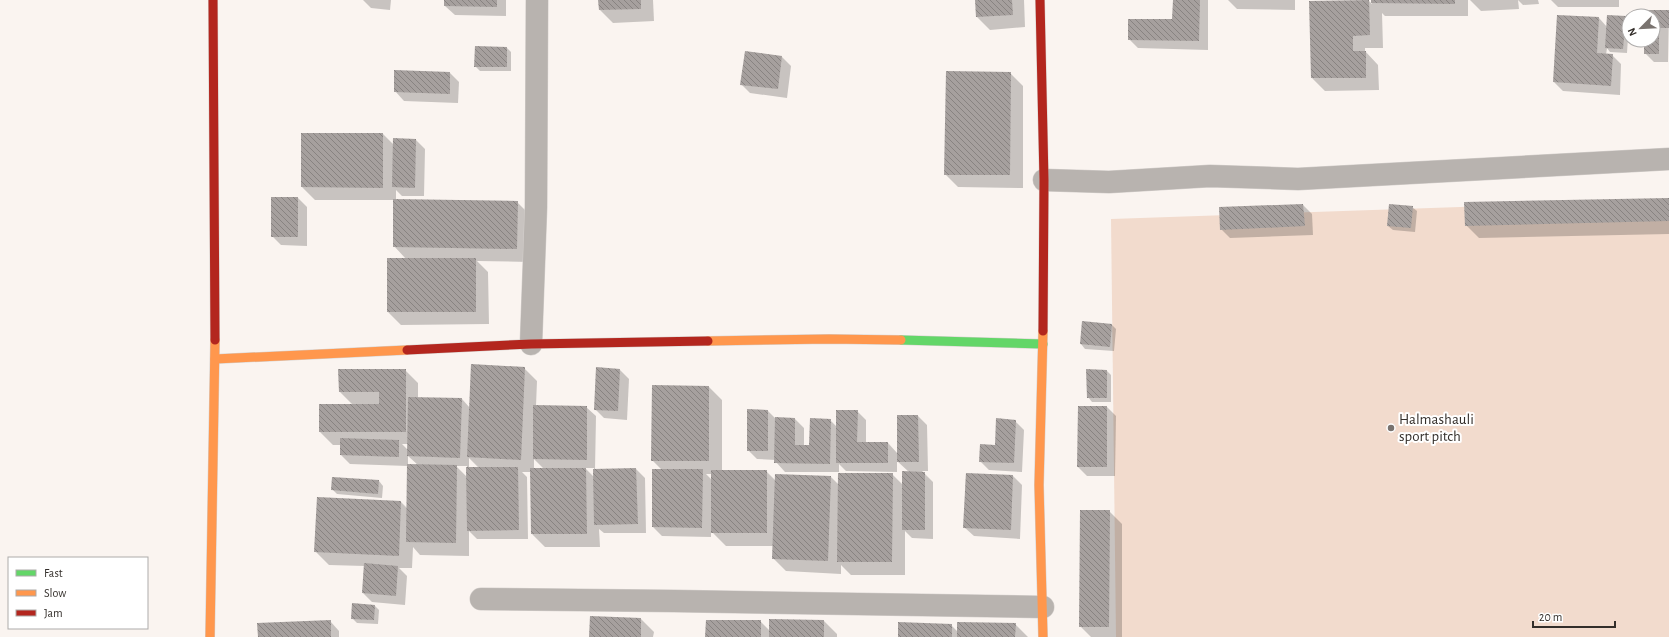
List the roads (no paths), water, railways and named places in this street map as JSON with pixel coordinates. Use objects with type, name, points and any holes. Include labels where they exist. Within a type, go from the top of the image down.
[{"type":"street","points":[[210,637],[215,359],[213,0]]},
{"type":"street","points":[[531,344],[536,208],[537,0]]},
{"type":"street","points":[[1040,0],[1044,180],[1043,344],[1039,485],[1043,637]]},
{"type":"street","points":[[1044,180],[1109,182],[1210,176],[1298,179],[1669,159]]},
{"type":"street","points":[[215,359],[531,344],[836,340],[959,341],[1043,344]]},
{"type":"street","points":[[481,599],[1043,607]]},
{"type":"place","name":"Halmashauli sport pitch","points":[[1391,428]]}]
